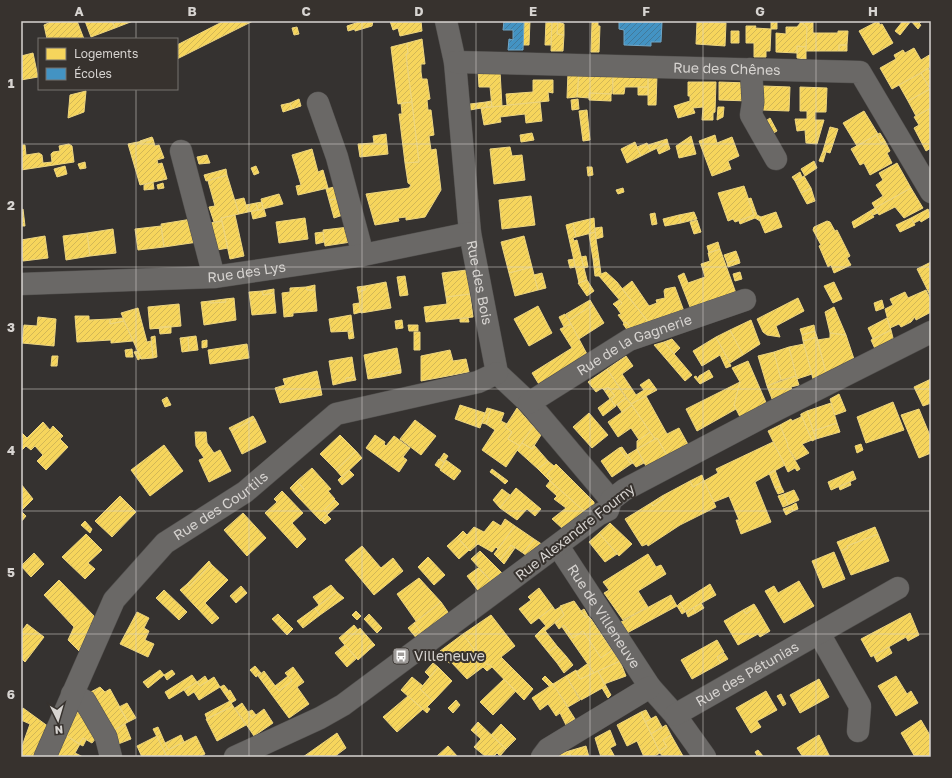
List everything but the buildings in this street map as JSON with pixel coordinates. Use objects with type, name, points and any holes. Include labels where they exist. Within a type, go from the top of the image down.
[{"type":"street","name":"Rue des Bois","points":[[446,21],[455,62],[470,233],[497,373]]},
{"type":"street","name":"Rue des Chênes","points":[[455,62],[860,72],[931,192]]},
{"type":"street","points":[[751,69],[753,102],[751,115],[776,159]]},
{"type":"street","points":[[318,103],[338,157],[363,255]]},
{"type":"street","points":[[181,151],[214,277]]},
{"type":"street","name":"Rue des Lys","points":[[21,284],[214,277],[363,255],[470,233]]},
{"type":"street","name":"Rue de la Gagnerie","points":[[529,403],[630,340],[745,300]]},
{"type":"street","name":"Rue Alexandre Fourny","points":[[234,757],[320,718],[344,705],[598,515],[608,510],[611,500],[624,490],[772,412],[931,332]]},
{"type":"street","points":[[497,373],[529,403],[611,500]]},
{"type":"street","name":"Rue des Courtils","points":[[45,757],[114,600],[165,543],[245,492],[336,414],[478,382],[497,373]]},
{"type":"street","name":"Rue de Villeneuve","points":[[558,546],[650,687],[675,715],[705,757]]},
{"type":"street","name":"Rue des Pétunias","points":[[675,715],[820,635],[898,588]]},
{"type":"street","points":[[820,635],[860,706],[858,731]]},
{"type":"street","points":[[542,757],[548,749],[650,687]]},
{"type":"street","points":[[72,694],[85,701],[106,737],[111,757]]},
{"type":"place","name":"Villeneuve","points":[[401,656]]}]
